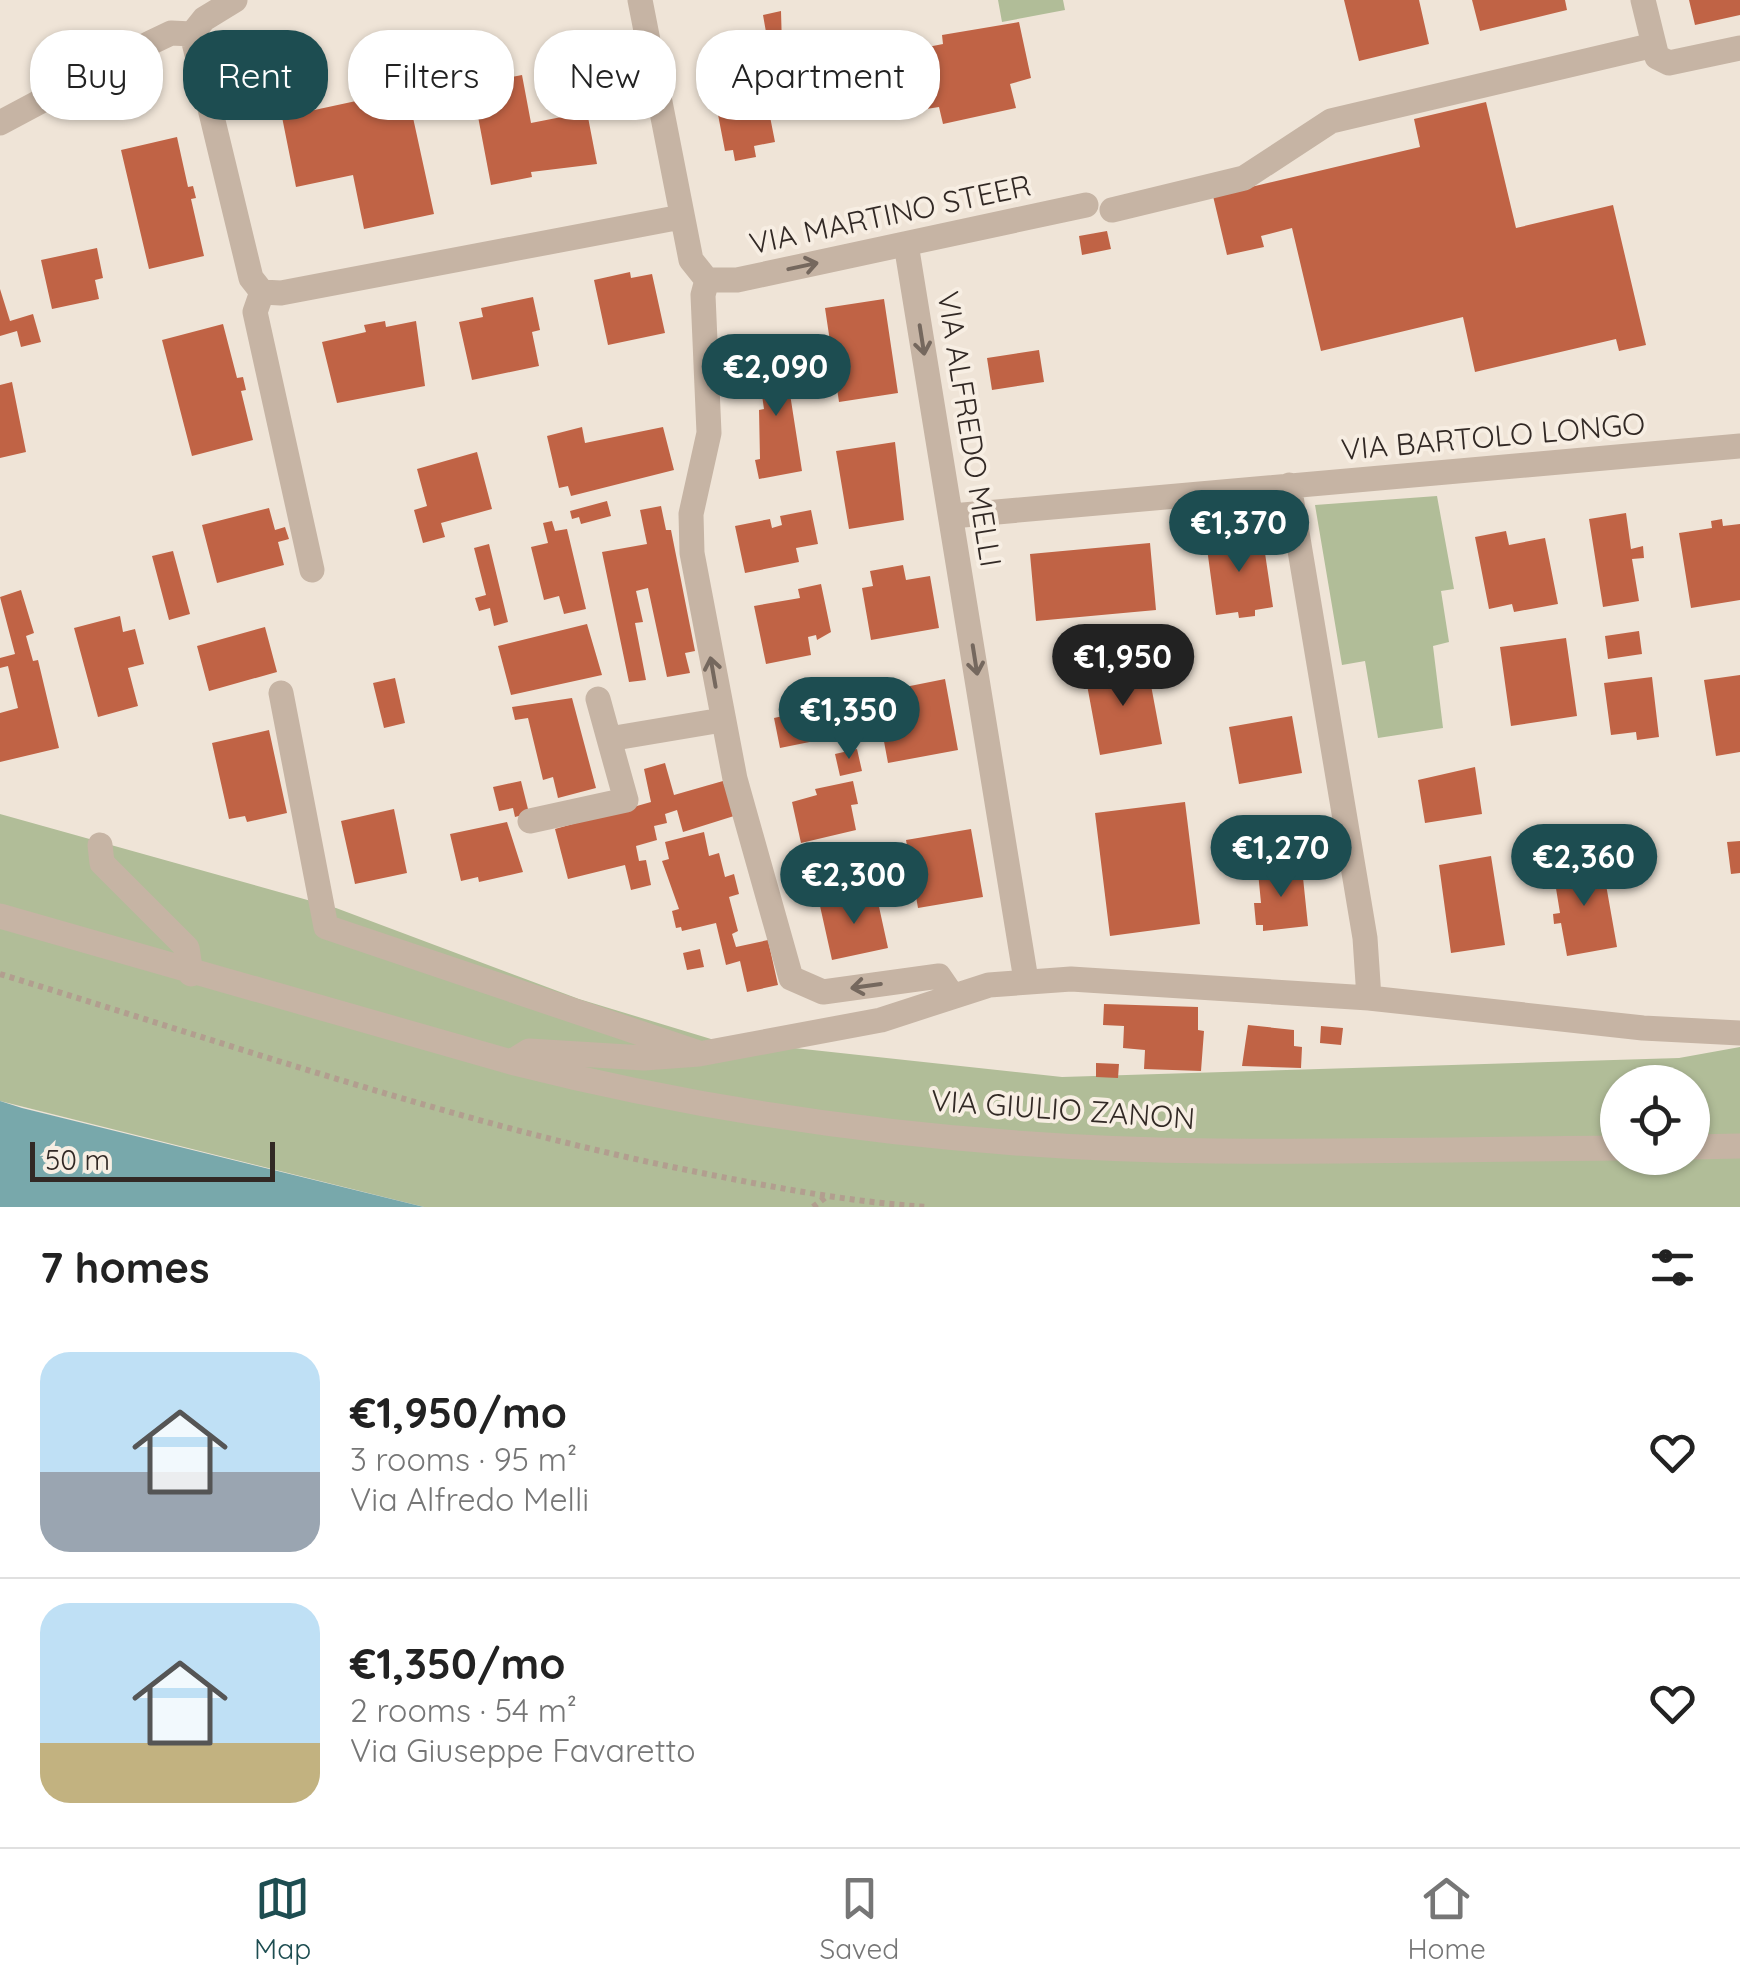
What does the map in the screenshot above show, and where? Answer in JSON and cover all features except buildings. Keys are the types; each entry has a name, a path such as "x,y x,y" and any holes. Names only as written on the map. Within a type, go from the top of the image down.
{"street":[{"path":"195,30 204,19 236,0"},
{"path":"640,0 691,260 707,280 703,295 709,433 691,514 692,553 722,720 761,883 791,978 823,992 939,976 952,995"},
{"path":"1643,0 1657,57 1668,63 1740,48"},
{"path":"0,123 150,43 171,33 183,34"},
{"name":"VIA MARTINO STEER","path":"707,280 737,280 1244,178 1331,121 1654,45"},
{"path":"210,120 251,278 262,292 281,293 681,217"},
{"name":"VIA ALFREDO MELLI","path":"906,244 1026,980"},
{"path":"262,292 255,312 312,570"},
{"name":"VIA BARTOLO LONGO","path":"952,516 1740,446"},
{"path":"1289,485 1366,938 1369,998"},
{"path":"281,693 326,927 549,1006 678,1042 700,1054"},
{"path":"530,821 626,800 598,699"},
{"path":"609,739 722,720"},
{"path":"100,844 102,863 187,948 191,974"},
{"name":"VIA GIULIO ZANON","path":"0,916 191,974 511,1062 590,1082 762,1114 1027,1142 1212,1151 1600,1148"},
{"name":"VIA GIULIO ZANON","path":"511,1062 530,1050 644,1058 700,1054 862,1024 952,995 1026,980 1071,978 1369,998 1659,1029 1740,1033"},
{"path":"1710,1147 1740,1146"}],"path":[{"path":"0,974 470,1120 668,1166 827,1196 927,1207"},
{"path":"814,1207 827,1196"}],"green space":[{"path":"998,0 1063,0 1065,10 1002,22"},
{"path":"1437,496 1454,589 1441,591 1449,642 1433,646 1443,728 1378,738 1365,661 1342,665 1315,505"},
{"path":"0,814 336,908 579,999 711,1039 1062,1077 1679,1058 1740,1047 1740,1207 424,1207 0,1101"}],"water":[{"path":"0,1101 22,1108 424,1207 0,1207"}]}
